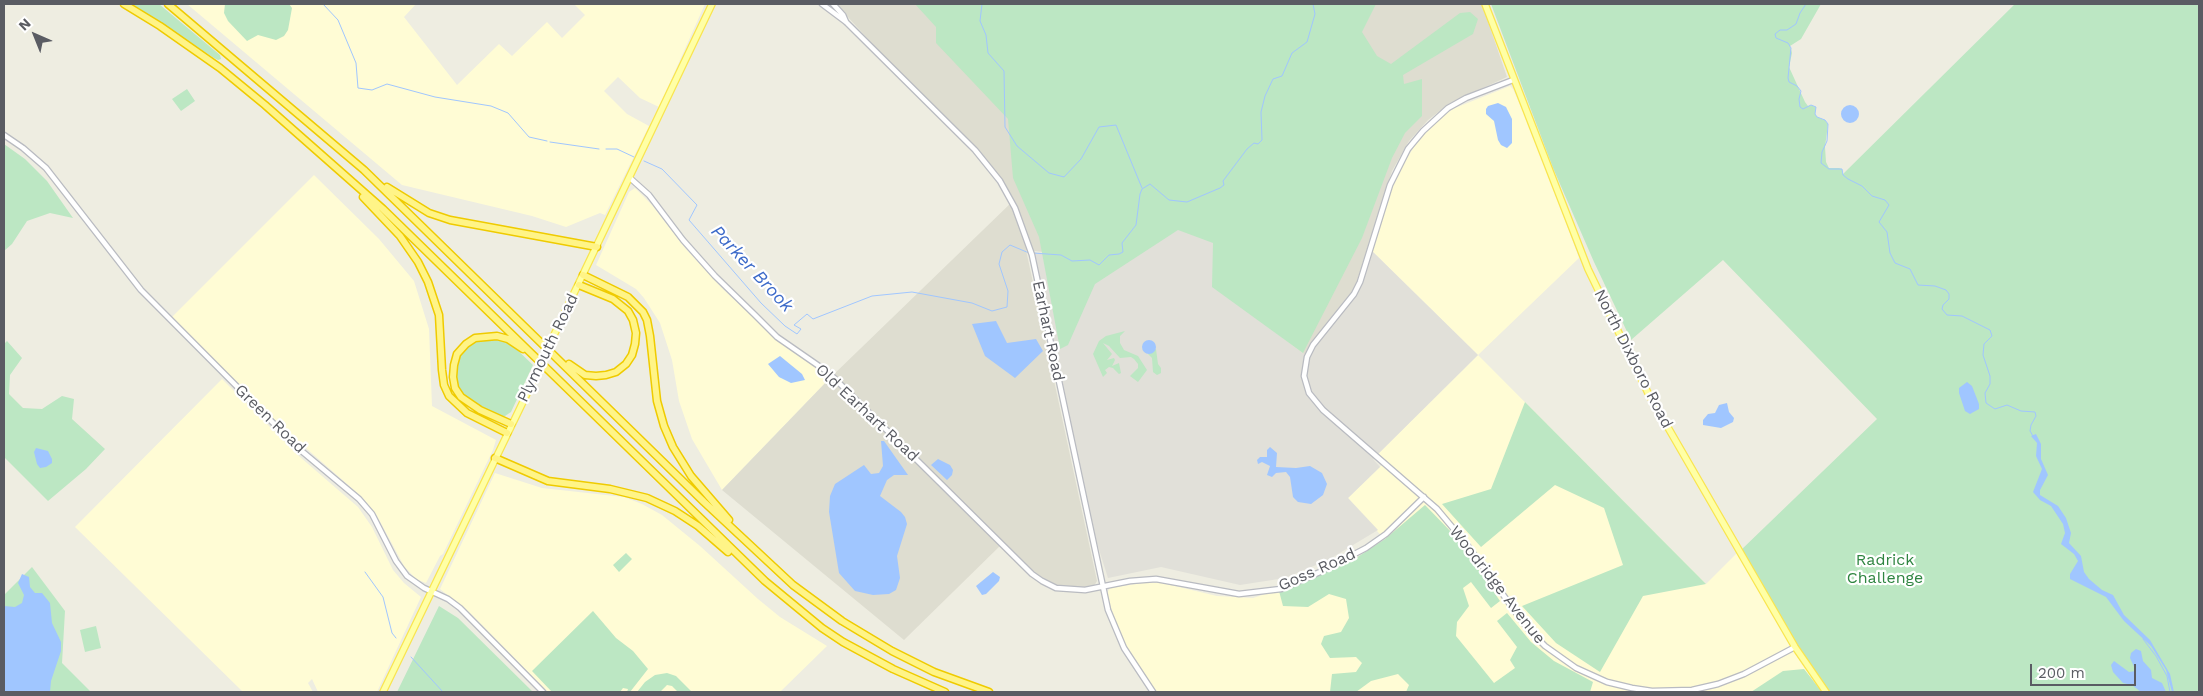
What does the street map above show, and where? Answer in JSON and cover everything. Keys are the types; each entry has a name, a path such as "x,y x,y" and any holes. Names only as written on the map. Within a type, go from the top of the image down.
{"highway":[{"path":"124,4 160,26 220,68 330,162 390,216 756,573 822,628"},
{"path":"168,4 364,170 793,585 828,612 872,640 934,672 989,692"},
{"path":"330,162 400,236 418,262 428,282 439,315 442,370 444,385 449,396 467,413 507,433"},
{"path":"364,170 411,203 450,220 597,248"},
{"path":"584,275 628,297 643,312 647,320 650,336 657,401 664,426 673,447 691,476 760,554"},
{"path":"534,334 574,368 585,374 606,375 616,372 626,364 632,355 635,344 636,333 633,320 621,304 579,285"},
{"path":"512,424 480,410 461,397 455,388 453,378 454,365 458,354 466,344 475,338 488,335 508,340 531,353"},
{"path":"495,458 548,481 629,493 675,511 704,530 766,588 798,613 893,669 945,692"}],"main road":[{"name":"Plymouth Road","path":"383,692 597,248 712,4"},
{"name":"North Dixboro Road","path":"1485,4 1588,269 1648,393 1795,647 1826,692"}],"street":[{"name":"Earhart Road","path":"822,4 846,22 984,160 1007,192 1028,241 1032,256 1108,610 1118,637 1131,662 1153,692"},
{"name":"Earhart Road","path":"833,4 843,15 846,22"},
{"name":"Woodridge Avenue","path":"1513,80 1466,98 1448,108 1423,131 1408,150 1390,185 1360,282 1354,294 1313,345 1307,357 1304,376 1309,393 1318,406 1424,497 1468,546 1527,628 1554,654 1590,675 1632,688 1652,691 1692,690 1718,684 1744,674 1795,647"},
{"name":"Green Road","path":"4,135 23,148 46,168 142,290 298,448 359,499 377,523 402,571 416,583 448,599 460,608 544,692"},
{"name":"Old Earhart Road","path":"630,178 649,195 700,260 777,337 829,373 1038,579 1056,588 1068,590 1085,590 1102,586"},
{"name":"Goss Road","path":"1102,586 1142,579 1156,579 1239,594 1281,588 1313,576 1366,548 1386,534 1424,497"}],"shaded area":[{"path":"187,4 416,4 404,17 457,85 499,44 512,56 547,22 562,38 585,15 574,4 705,4 659,107 640,98 618,77 604,91 627,114 649,126 605,215 600,213 566,227 532,216 402,185"},
{"path":"836,4 1482,4 1507,77 1450,103 1428,120 1409,141 1392,171 1356,284 1348,299 1311,344 1305,355 1265,324 1218,191 1111,260 1026,250 1097,581 1094,586 1082,589 1059,587 1035,575 1003,543 904,640 722,490 830,378 1013,201 992,167"},
{"path":"1510,86 1536,141 1579,258 1478,355 1372,251 1394,180 1418,140 1442,116 1455,108"},
{"path":"314,175 379,239 414,281 429,329 432,406 496,440 443,554 440,556 426,583 416,579 404,566 376,514 362,497 283,428 172,317"},
{"path":"635,188 652,205 685,248 724,290 783,345 830,378 722,490 692,439 679,401 672,360 660,323 636,289 596,265 629,192"},
{"path":"1219,191 1265,324 1305,355 1309,357 1318,342 1354,299 1362,282 1372,251 1478,355 1373,459 1380,467 1348,498 1378,530 1328,560 1285,578 1240,585 1161,567 1108,578 1096,540 1034,252 1111,260"},
{"path":"1478,355 1706,584 1737,553 1796,655 1822,692 1156,692 1129,654 1117,627 1107,593 1110,588 1142,583 1162,583 1217,596 1253,598 1309,580 1356,558 1385,540 1348,498 1386,461 1378,454"},
{"path":"222,379 300,457 358,507 372,527 393,570 404,583 421,597 377,692 318,692 312,679 308,683 313,692 243,692 75,527"},
{"path":"495,473 542,488 624,497 642,504 662,515 700,546 780,617 827,646 780,692 548,692 471,614 440,589"}],"green space":[{"path":"132,4 159,4 220,55 221,59 214,58"},
{"path":"225,4 289,4 292,8 288,30 284,36 276,40 258,35 247,41 228,21 224,13"},
{"path":"915,4 1376,4 1362,32 1377,56 1391,64 1460,13 1470,12 1478,19 1473,34 1403,75 1404,84 1422,79 1422,116 1405,133 1392,158 1362,238 1303,353 1212,287 1213,243 1178,230 1095,284 1068,345 1060,349 1039,237 1013,178 1008,119 936,43 936,27"},
{"name":"Radrick Challenge","path":"1491,4 1821,4 1801,39 1790,46 1792,53 1789,67 1805,102 1808,106 1816,107 1815,114 1817,117 1825,120 1828,124 1825,147 1826,162 1829,168 1842,169 1843,174 2015,4 2199,4 2199,692 1827,692 1808,665 1740,551 1877,419 1723,260 1631,340 1553,168"},
{"path":"187,89 195,101 181,111 172,99"},
{"path":"4,144 25,159 47,181 73,218 50,213 27,221 12,244 4,251"},
{"path":"1125,331 1120,336 1120,343 1124,350 1138,356 1147,370 1138,382 1130,376 1138,368 1138,364 1131,357 1120,358 1109,346 1103,343 1112,354 1107,360 1114,358 1112,366 1119,363 1121,373 1119,374 1109,367 1105,370 1107,373 1103,377 1093,354 1099,341 1106,336"},
{"path":"495,337 509,342 533,365 511,412 505,416 499,416 467,399 459,390 456,381 455,369 459,357 467,347 476,341"},
{"path":"7,341 22,358 10,375 9,394 23,408 42,409 62,396 74,399 72,419 105,449 86,469 48,501 4,457 4,344"},
{"path":"1156,349 1158,364 1161,368 1161,373 1157,375 1153,372 1152,358 1148,354"},
{"path":"1525,402 1706,584 1643,596 1600,672 1556,643 1522,606 1623,565 1604,508 1555,485 1481,547 1442,504 1491,489"},
{"path":"1425,505 1456,537 1500,601 1491,608 1471,582 1463,588 1469,606 1457,622 1456,636 1494,683 1515,668 1510,660 1517,647 1497,621 1507,613 1531,642 1554,661 1593,682 1590,692 1406,692 1409,685 1398,674 1371,681 1356,692 1330,692 1332,674 1356,672 1362,663 1356,657 1330,658 1321,644 1324,636 1341,632 1349,618 1346,599 1329,594 1308,607 1283,606 1279,591 1356,558 1385,539"},
{"path":"626,553 632,559 619,572 613,565"},
{"path":"32,567 65,611 62,663 91,692 4,692 4,595"},
{"path":"439,606 458,618 533,692 397,692"},
{"path":"593,611 616,638 633,651 648,669 630,692 627,692 628,689 623,688 620,692 552,692 532,671"},
{"path":"96,626 101,648 85,652 80,630"},
{"path":"1804,669 1822,692 1751,692 1783,671"},
{"path":"667,673 676,676 691,691 678,692 672,686 667,685 660,692 637,692 645,682 655,675"}],"water":[{"path":"1498,103 1506,107 1512,119 1512,143 1507,148 1501,145 1494,121 1486,114 1488,106"},
{"path":"1850,105 1856,108 1859,114 1856,120 1850,123 1844,120 1841,114 1844,108"},
{"path":"996,321 1007,343 1036,339 1043,351 1015,378 985,356 972,324"},
{"path":"1146,340 1152,340 1156,347 1152,354 1146,354 1142,350 1142,344"},
{"path":"780,356 802,374 805,380 791,383 779,377 768,364"},
{"path":"1967,382 1972,386 1979,404 1979,409 1970,414 1965,411 1959,393 1959,388"},
{"path":"1727,403 1729,412 1734,418 1733,422 1721,428 1703,425 1703,420 1708,414 1715,413 1719,405"},
{"path":"2036,434 2041,444 2041,459 2048,475 2040,490 2040,495 2058,506 2066,518 2071,533 2069,543 2081,556 2084,572 2089,579 2102,590 2113,595 2124,615 2150,640 2170,674 2174,692 2172,692 2166,670 2151,646 2124,621 2106,597 2070,579 2070,574 2078,561 2074,554 2061,544 2065,533 2063,524 2051,506 2040,500 2033,492 2042,469 2036,456 2037,443 2031,436"},
{"path":"881,441 884,441 908,475 894,475 887,480 880,496 901,512 907,524 897,556 900,578 896,590 889,594 873,595 855,591 839,573 829,512 830,496 835,484 864,465 871,474 879,473 883,466"},
{"path":"1270,447 1277,453 1276,467 1296,468 1310,466 1322,473 1327,484 1323,495 1311,504 1298,502 1293,497 1290,477 1286,472 1276,473 1272,477 1267,475 1270,466 1262,462 1258,464 1257,460 1260,457 1267,457 1267,450"},
{"path":"36,448 48,451 52,463 40,468 34,452"},
{"path":"938,459 950,465 953,470 952,475 947,480 931,465"},
{"path":"993,572 1000,577 999,581 986,594 982,595 976,586"},
{"path":"22,574 29,577 30,587 35,593 42,593 50,603 52,623 61,642 61,651 51,681 50,692 4,691 4,606 15,607 22,603 24,595 18,583"},
{"path":"2136,649 2141,651 2143,661 2151,670 2152,678 2162,683 2166,692 2141,692 2132,685 2123,683 2113,672 2111,665 2114,661 2129,672 2136,671 2130,658 2131,653"}],"waterway":[{"name":"Parker Brook","path":"323,4 338,20 356,63 358,88 372,90 387,84 435,97 491,106 508,113 529,137 547,141"},
{"path":"982,4 980,21 986,35 988,53 1004,71 1005,127 1017,146 1049,173 1064,177 1081,159 1099,127 1116,125 1142,188"},
{"name":"Parker Brook","path":"1033,253 1061,255 1072,261 1090,260 1099,265 1109,255 1123,252 1122,243 1136,225 1142,189 1150,184 1169,200 1187,202 1224,185 1223,181 1247,149 1254,143 1258,144 1262,140 1261,112 1265,96 1273,79 1282,76 1292,53 1307,42 1315,14 1313,4"},
{"path":"1806,4 1796,24 1787,30 1780,30 1775,34 1776,38 1788,43 1791,48 1788,78 1789,82 1797,86 1801,91 1800,107 1803,109 1811,105 1816,107 1815,114 1817,117 1825,120 1828,124 1827,141 1822,152 1821,163 1829,169 1842,169 1843,175 1848,179 1862,186 1872,196 1885,200 1889,205 1879,222 1887,232 1890,253 1895,263 1910,269 1918,285 1935,286 1946,290 1949,294 1949,299 1942,309 1947,315 1962,316 1990,330 1992,336 1984,344 1983,355 1990,376 1990,384 1985,393 1986,403 1995,409 2007,405 2021,411 2035,412 2036,416 2030,431 2033,436"},
{"name":"Parker Brook","path":"550,142 599,149"},
{"name":"Parker Brook","path":"606,149 617,149 634,157"},
{"name":"Parker Brook","path":"644,161 662,169 697,205 689,220 761,303 785,326 797,334 801,329 794,325 807,314 813,319 872,296 912,292 972,303 992,311 1007,307 1008,291 999,264 1002,252 1010,245 1029,253"},
{"path":"365,572 383,597 392,633 396,638"},
{"path":"2143,639 2156,656 2167,676 2170,692"},
{"path":"411,657 443,692"}]}
